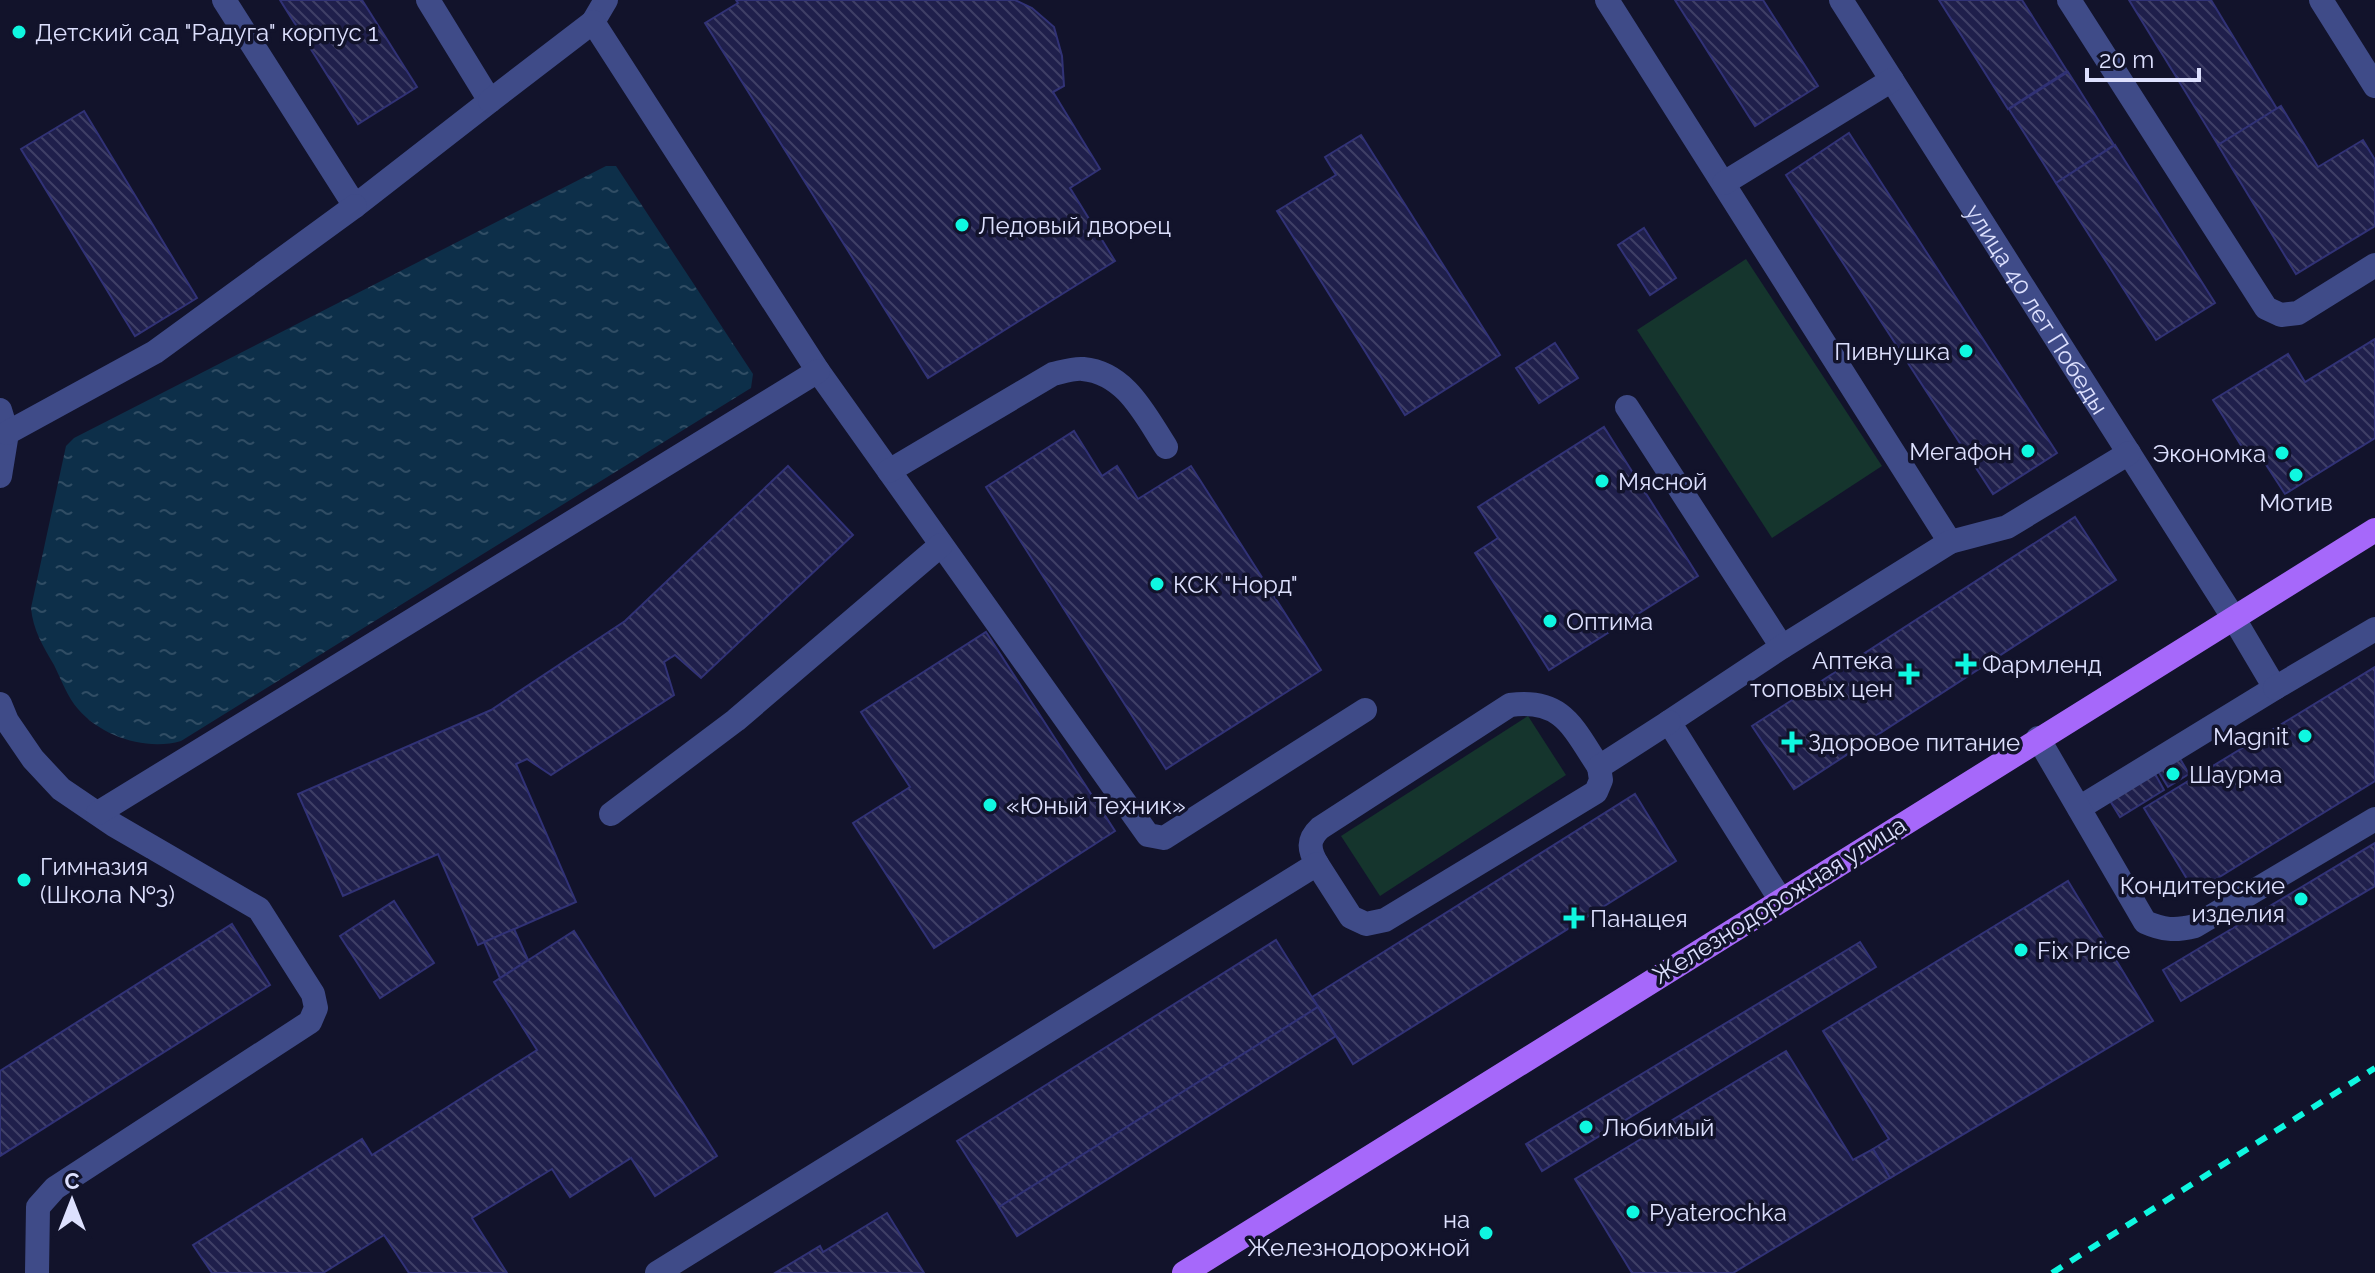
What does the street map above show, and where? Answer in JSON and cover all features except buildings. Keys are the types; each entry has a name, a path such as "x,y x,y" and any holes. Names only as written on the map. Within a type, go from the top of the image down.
{"main road":[{"name":"Железнодорожная улица","path":"1184,1273 2375,530"}],"street":[{"path":"224,0 355,206"},
{"path":"428,0 490,101"},
{"path":"0,476 4,422 155,352 355,206 593,22 606,0"},
{"path":"1607,0 1950,542"},
{"name":"улица 40 лет Победы","path":"1841,0 2275,688"},
{"path":"2069,0 2266,308 2281,315 2298,313 2375,265"},
{"path":"2321,0 2375,86"},
{"path":"593,22 818,371 1148,835 1164,838 1365,710"},
{"path":"1724,183 1892,80"},
{"path":"889,471 1053,374 1081,368 1107,374 1130,393 1166,447"},
{"path":"98,813 818,371"},
{"path":"1627,407 1782,647"},
{"path":"1599,767 1950,542 2007,527 2129,453"},
{"path":"611,814 736,720 941,545"},
{"path":"2079,808 2375,629"},
{"path":"1531,702 1567,718 1599,767 1601,780 1596,792 1385,920 1366,924 1351,917 1309,847 1312,835 1320,828 1510,705 1531,702"},
{"path":"0,704 7,721 33,759 61,789 259,909 313,994 316,1008 310,1022 55,1188 38,1207 37,1273"},
{"path":"1669,722 1780,899"},
{"path":"2038,738 2145,922 2160,929 2176,931 2195,926 2375,819"},
{"path":"657,1273 1317,864"}],"green space":[{"path":"1746,259 1882,466 1772,538 1637,330"},
{"path":"1528,716 1566,775 1380,896 1341,836"}],"water":[{"path":"606,166 616,166 753,374 751,388 181,741 140,743 112,734 88,719 71,699 42,644 31,608 66,446 74,438"}],"railway":[{"path":"2052,1273 2375,1068"}],"place":[{"name":"Детский сад \"Радуга\" корпус 1","path":"19,32"},
{"name":"Ледовый дворец","path":"962,225"},
{"name":"Пивнушка","path":"1966,351"},
{"name":"Мегафон","path":"2028,451"},
{"name":"Экономка","path":"2282,453"},
{"name":"Мотив","path":"2296,475"},
{"name":"Мясной","path":"1602,481"},
{"name":"КСК \"Норд\"","path":"1157,584"},
{"name":"Оптима","path":"1550,621"},
{"name":"Фармленд","path":"1966,664"},
{"name":"Аптека топовых цен","path":"1909,674"},
{"name":"Magnit","path":"2305,736"},
{"name":"Здоровое питание","path":"1792,742"},
{"name":"Шаурма","path":"2173,774"},
{"name":"«Юный Техник»","path":"990,805"},
{"name":"Гимназия (Школа №3)","path":"24,880"},
{"name":"Кондитерские изделия","path":"2301,899"},
{"name":"Панацея","path":"1574,918"},
{"name":"Fix Price","path":"2021,950"},
{"name":"Любимый","path":"1586,1127"},
{"name":"Pyaterochka","path":"1633,1212"},
{"name":"на Железнодорожной","path":"1486,1233"}]}
